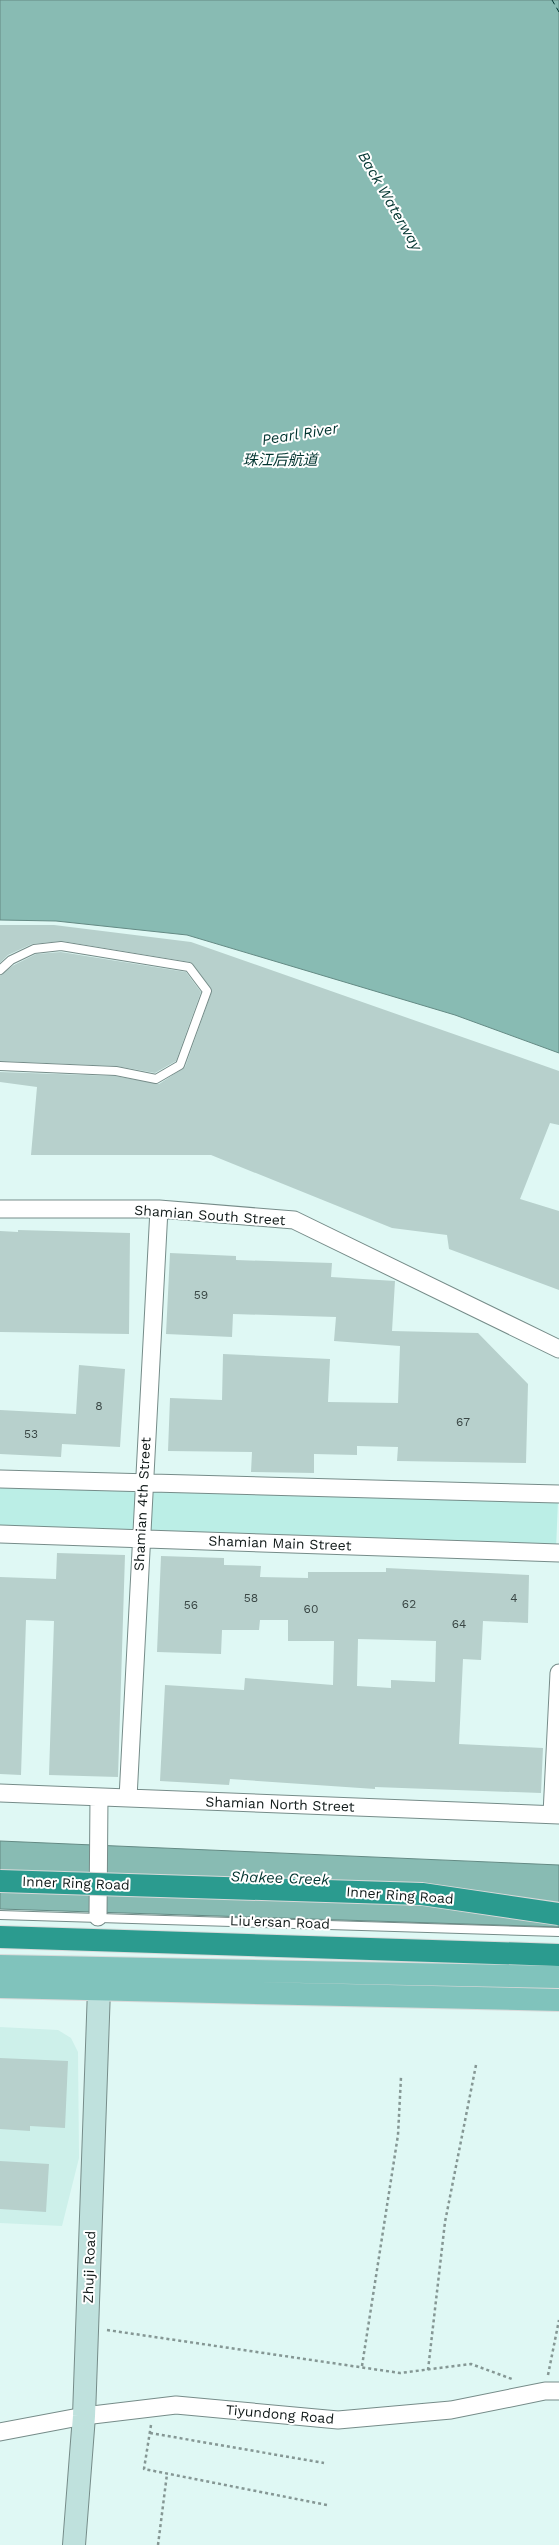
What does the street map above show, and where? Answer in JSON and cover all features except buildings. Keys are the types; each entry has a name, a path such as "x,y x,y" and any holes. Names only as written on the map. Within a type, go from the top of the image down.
{"highway":[{"name":"Inner Ring Road","path":"0,1880 422,1894 559,1914"},
{"path":"0,1937 559,1955"}],"main road":[{"path":"0,1966 559,1977"},
{"path":"0,1987 559,2000"}],"street":[{"name":"Shamian South Street","path":"0,1209 159,1209 294,1220 559,1349"},
{"name":"Shamian 4th Street","path":"128,1798 140,1538 159,1209"},
{"path":"0,1479 559,1494"},
{"name":"Shamian Main Street","path":"0,1534 559,1553"},
{"path":"556,1814 559,1673"},
{"name":"Shamian North Street","path":"0,1793 556,1814"},
{"path":"98,1915 99,1797"},
{"name":"Zhuji Road","path":"74,2545 84,2416 99,1989"},
{"name":"Tiyundong Road","path":"0,2432 84,2416 176,2405 338,2420 451,2410 552,2391"}],"lane":[{"path":"0,970 11,960 34,949 61,946 189,968 207,991 180,1065 156,1079 116,1071 2,1067"},
{"name":"Liu'ersan Road","path":"0,1915 98,1915 559,1932"}],"path":[{"path":"428,2370 446,2222 476,2065"},
{"path":"362,2366 398,2135 401,2077"},
{"path":"552,2391 559,2320"},
{"path":"87,2327 362,2366 400,2373 471,2364 516,2380"},
{"path":"153,2407 144,2469 327,2505"},
{"path":"150,2433 324,2463"},
{"path":"158,2545 167,2474"}],"shaded area":[{"path":"0,1486 137,1491 136,1532 0,1529"},
{"path":"147,1491 558,1500 556,1550 146,1532"},
{"path":"0,2027 58,2030 71,2038 78,2052 79,2158 62,2226 0,2223"}],"water":[{"name":"珠江后航道","path":"0,0 559,0 559,1053 455,1015 187,935 56,921 0,920"},
{"name":"Shakee Creek","path":"0,1841 559,1865 559,1927 0,1909"}],"ferry route":[{"path":"552,0 559,12"}],"water label":[{"name":"Back Waterway","path":"390,201"},
{"name":"Pearl River","path":"300,434"}]}
